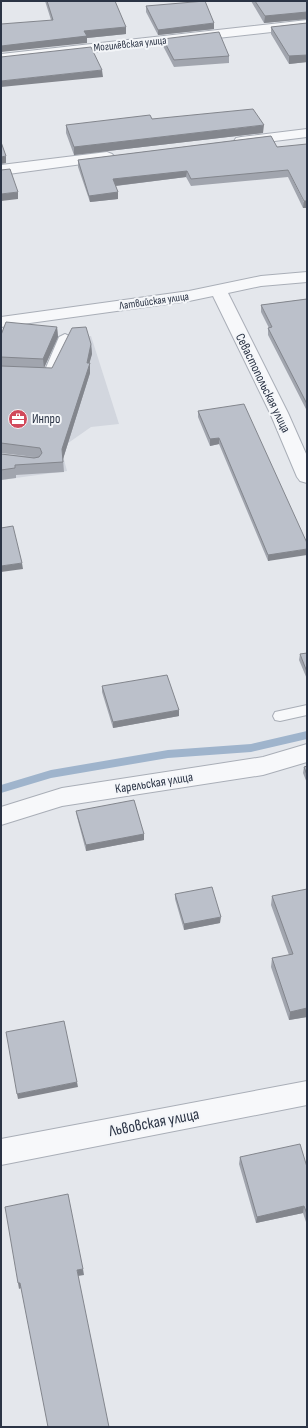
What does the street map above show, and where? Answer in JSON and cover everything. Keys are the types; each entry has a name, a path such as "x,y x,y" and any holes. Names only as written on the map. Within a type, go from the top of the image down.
{"street":[{"name":"Могилёвская улица","path":"1,58 307,24"},
{"path":"228,142 307,133"},
{"path":"1,170 119,156"},
{"name":"Латвийская улица","path":"1,322 190,296 261,281 307,277"},
{"name":"Севастопольская улица","path":"218,290 279,413 307,477"},
{"name":"Карельская улица","path":"1,816 62,797 263,766 307,753"},
{"name":"Львовская улица","path":"1,1152 307,1094"}],"lane":[{"path":"1,371 49,374 65,337"},
{"path":"280,716 307,710"}],"shaded area":[{"path":"91,336 119,424 91,427 61,448 67,471 1,480 1,376 83,384 71,338"}],"building":[{"path":"47,1 115,1 126,27 84,31 87,36 1,46 1,24 53,20"},
{"path":"205,1 214,23 158,30 146,6"},
{"path":"255,1 307,1 307,12 265,16"},
{"path":"307,23 307,55 289,56 271,27"},
{"path":"219,32 229,56 174,60 163,39"},
{"path":"91,47 102,70 1,81 1,57"},
{"path":"253,109 264,125 74,147 66,125 150,115 152,119"},
{"path":"271,136 277,147 307,144 307,201 304,201 288,170 191,179 187,171 113,179 118,192 89,196 78,160"},
{"path":"1,142 6,156 1,157"},
{"path":"10,169 18,192 1,194 1,170"},
{"path":"307,299 307,404 268,328 272,327 261,305"},
{"path":"6,322 57,327 43,359 1,357 1,335"},
{"path":"86,327 91,344 87,363 90,363 62,449 63,462 15,465 15,468 1,470 1,454 34,458 39,457 42,453 40,448 1,443 1,366 52,368 72,328"},
{"path":"244,404 307,543 307,549 268,555 219,438 210,439 198,411"},
{"path":"13,526 22,563 1,566 1,528"},
{"path":"307,653 307,672 300,654"},
{"path":"167,675 179,710 113,722 102,686"},
{"path":"307,766 307,775 304,767"},
{"path":"134,800 144,834 86,845 76,811"},
{"path":"212,887 221,917 184,924 175,894"},
{"path":"307,889 307,1008 290,1012 272,958 293,954 272,896"},
{"path":"64,1021 77,1082 17,1094 6,1032"},
{"path":"300,1144 307,1167 307,1214 304,1206 257,1217 240,1157"},
{"path":"68,1194 83,1269 77,1270 109,1427 48,1427 20,1283 18,1283 5,1207"}],"waterway":[{"path":"1,789 51,774 168,754 251,748 307,735"}],"place":[{"name":"Инпро","path":"18,419"}]}
